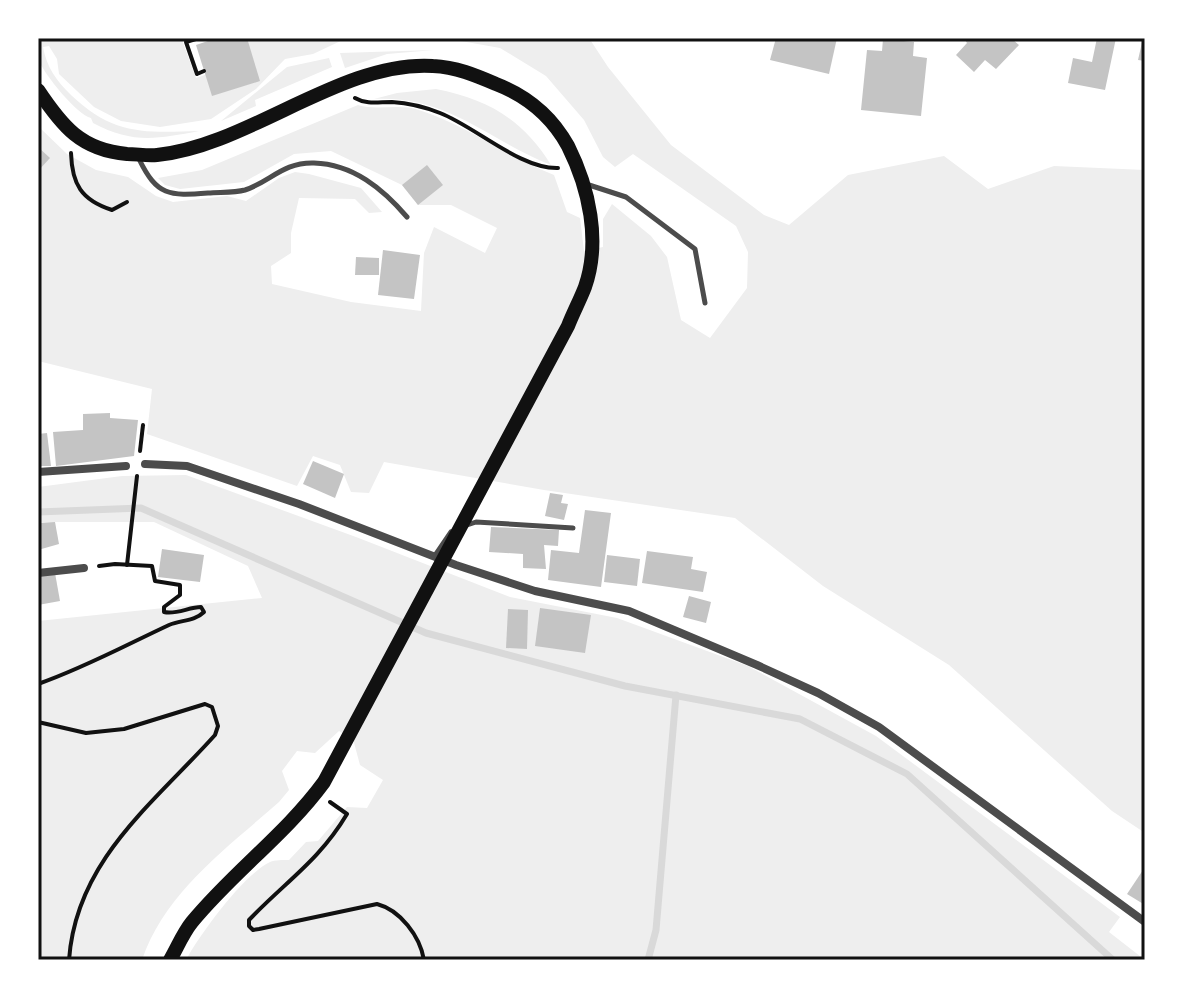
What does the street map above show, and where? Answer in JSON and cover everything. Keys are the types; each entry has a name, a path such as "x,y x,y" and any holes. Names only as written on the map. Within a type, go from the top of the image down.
{"main road":[{"path":"38,90 76,137 105,152 155,156 196,147 344,84 401,68 431,65 465,70 509,89 541,110 563,137 578,167 590,210 592,242 586,285 568,326 340,750 316,792 190,925 170,960"}],"street":[{"path":"38,472 126,466"},
{"path":"141,466 187,466 535,591 629,611 818,693 879,727 1145,922"},
{"path":"38,573 84,568"}],"lane":[{"path":"137,154 148,178 162,191 180,195 246,190 284,167 313,163 354,171 388,196 407,217"},
{"path":"584,184 626,197 695,249 705,303"},
{"path":"434,557 452,531 476,522 573,528"}],"path":[{"path":"199,38 186,42 197,74 204,71"},
{"path":"344,84 357,100 417,105 443,114 524,159 551,168 578,167"},
{"path":"71,150 72,174 80,189 96,205 112,210 127,202"},
{"path":"139,454 143,425"},
{"path":"127,565 141,466"},
{"path":"38,684 172,624 199,617 204,612 201,607 193,607 170,614 164,612 164,607 180,595 180,585 155,581 152,566 115,564 84,568"},
{"path":"38,722 86,733 124,729 205,704 212,707 218,726 215,735 107,852 86,894 71,941 69,960"},
{"path":"316,792 347,814 333,837 295,879 249,920 249,926 253,930 259,929 377,904 391,908 403,920 422,950 424,960"}],"shaded area":[{"path":"43,38 188,38 182,40 196,78 244,61 244,38 347,38 313,54 285,59 256,89 211,119 160,127 121,121 94,107 59,74 57,59 49,46 43,47 50,67 61,84 101,118 145,131 199,131 145,138 107,130 93,123 70,102 39,61 38,41"},
{"path":"444,38 589,38 608,67 671,145 764,215 789,225 848,175 944,156 988,189 1054,166 1145,170 1145,833 1112,811 949,665 823,586 735,518 544,490 384,462 369,493 351,492 340,465 313,456 297,486 147,434 152,389 38,361 38,126 67,154 96,170 128,177 156,196 173,202 227,196 246,201 279,178 295,172 361,188 382,212 369,213 355,199 299,198 291,233 291,253 271,266 272,284 351,302 421,311 424,253 434,227 485,253 497,228 451,205 418,205 402,185 331,151 294,154 244,182 180,189 165,185 158,178 202,170 358,105 404,107 437,116 554,175 567,212 580,218 584,251 603,247 603,219 612,204 651,236 667,257 681,320 710,338 747,288 748,252 736,226 633,154 615,167 603,157 584,120 546,76 500,48"},
{"path":"434,50 387,54 345,68 340,53"},
{"path":"329,58 332,67 255,100 256,106 221,121 287,67"},
{"path":"436,89 487,105 516,123 551,165 446,112 424,104 374,99"},
{"path":"186,475 510,597 617,618 748,666 876,736 1120,917 1109,932 1145,960 186,960 223,906 247,879 272,861 289,860 306,842 318,841 347,807 367,808 383,780 360,765 353,739 339,731 315,753 297,751 282,771 289,790 182,892 152,936 142,960 38,960 38,621 262,598 248,566 154,522 38,522 38,487 122,476"}],"building":[{"path":"217,38 247,38 260,81 212,96 196,45"},
{"path":"776,38 837,38 829,74 770,60"},
{"path":"967,38 1011,38 1019,45 996,69 985,60 974,72 956,55 967,43"},
{"path":"1097,38 1116,38 1105,90 1068,83 1073,58 1092,62"},
{"path":"1145,38 1145,61 1138,60"},
{"path":"883,39 914,42 913,56 927,58 921,116 861,110 867,50 882,51"},
{"path":"38,147 50,158 38,171"},
{"path":"427,165 443,185 418,205 402,185"},
{"path":"383,250 420,255 414,299 378,295"},
{"path":"356,257 379,258 379,275 355,275"},
{"path":"110,413 110,418 138,420 134,456 56,466 53,432 83,430 83,414"},
{"path":"47,433 51,466 38,466 38,434"},
{"path":"313,461 344,474 335,498 303,484"},
{"path":"550,493 563,495 561,503 568,504 564,520 545,516"},
{"path":"585,510 611,513 601,587 548,580 551,550 579,553"},
{"path":"55,522 59,544 38,550 38,523"},
{"path":"491,527 559,530 558,546 544,545 546,569 523,568 523,554 489,552"},
{"path":"162,549 204,555 200,582 158,577"},
{"path":"647,551 693,557 691,569 707,572 703,592 642,583"},
{"path":"607,555 640,559 637,586 604,582"},
{"path":"55,573 60,601 38,605 38,576"},
{"path":"689,596 711,602 706,623 683,617"},
{"path":"540,608 591,615 585,653 535,646"},
{"path":"508,609 528,610 527,649 506,648"},
{"path":"1145,867 1145,905 1127,894"}],"waterway":[{"path":"38,512 141,508 426,633 625,686 800,719 907,774 1113,960"},
{"path":"648,960 656,930 676,695"}]}
